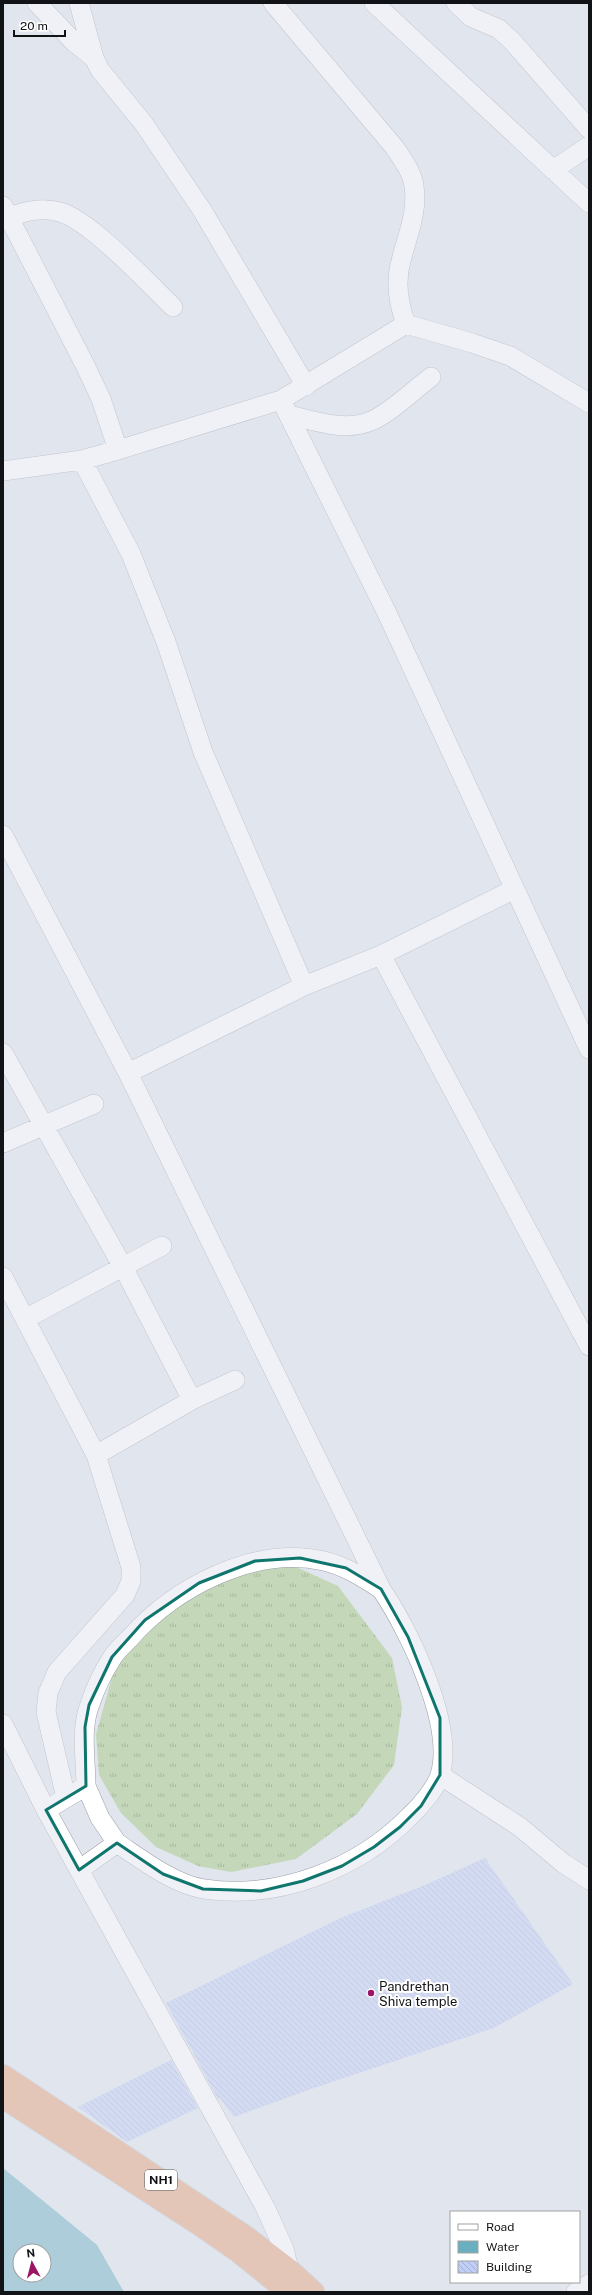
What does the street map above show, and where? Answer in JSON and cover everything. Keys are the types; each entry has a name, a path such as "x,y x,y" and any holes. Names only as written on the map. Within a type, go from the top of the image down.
{"highway":[{"name":"NH1","path":"3,2076 247,2238 289,2270 313,2292"},
{"name":"NH1","path":"3,2097 238,2251 289,2292"}],"street":[{"path":"37,3 68,36 94,58"},
{"path":"80,3 94,58 100,70 144,124 202,210 306,386"},
{"path":"273,3 395,148 408,168 414,185 412,224 400,262 398,282 400,308 406,324"},
{"path":"374,3 589,203"},
{"path":"456,3 471,17 499,29 512,41 589,129"},
{"path":"553,170 589,146"},
{"path":"118,450 101,399 6,211 46,210 61,212 77,221 101,239 173,307"},
{"path":"285,408 306,386 406,324 472,343 510,356 589,403"},
{"path":"3,471 82,460 285,408 341,426 366,422 382,414 431,377"},
{"path":"285,408 386,611 589,1049"},
{"path":"82,460 131,554 166,642 203,752 304,986"},
{"path":"3,835 128,1073 381,1589 394,1608 408,1636 440,1718 442,1748 440,1775 421,1806 400,1827 374,1847 342,1866 303,1881 261,1891 234,1892 202,1889 163,1874 117,1843 100,1818 86,1786 85,1727 89,1705 112,1657 145,1620 199,1583 255,1561 300,1558 324,1561 346,1568 381,1589"},
{"path":"128,1073 304,986 381,955 515,889"},
{"path":"381,955 589,1346"},
{"path":"3,1053 123,1267 192,1400"},
{"path":"3,1143 94,1104"},
{"path":"25,1319 162,1246"},
{"path":"3,1277 96,1454 131,1567 131,1581 125,1595 57,1672 48,1693 46,1712 66,1798"},
{"path":"96,1454 192,1400 236,1380"},
{"path":"3,1724 46,1810 265,2207 284,2249 289,2270"},
{"path":"440,1775 520,1827 563,1863 589,1880"},
{"path":"46,1810 86,1786"},
{"path":"79,1870 117,1843"},
{"path":"576,2292 589,2284"}],"highlighted area":[{"path":"300,1558 346,1568 381,1589 408,1637 440,1718 440,1775 421,1806 400,1827 374,1847 342,1866 303,1881 261,1891 203,1889 163,1874 117,1843 79,1870 46,1810 86,1786 85,1727 89,1705 112,1657 145,1620 199,1583 255,1561"}],"green space":[{"path":"292,1565 338,1586 392,1658 402,1707 394,1765 357,1814 296,1859 231,1872 198,1866 156,1847 121,1813 99,1775 96,1734 115,1667 184,1597 225,1576"}],"water":[{"path":"3,2168 97,2245 124,2292 3,2292"}],"building":[{"name":"Pandrethan Shiva temple","path":"485,1858 573,1984 494,2028 311,2089 234,2117 220,2098 218,2099 166,2003 343,1917 425,1885"},
{"path":"171,2060 198,2108 127,2142 78,2107"}],"place":[{"name":"Pandrethan Shiva temple","path":"371,1993"}]}
